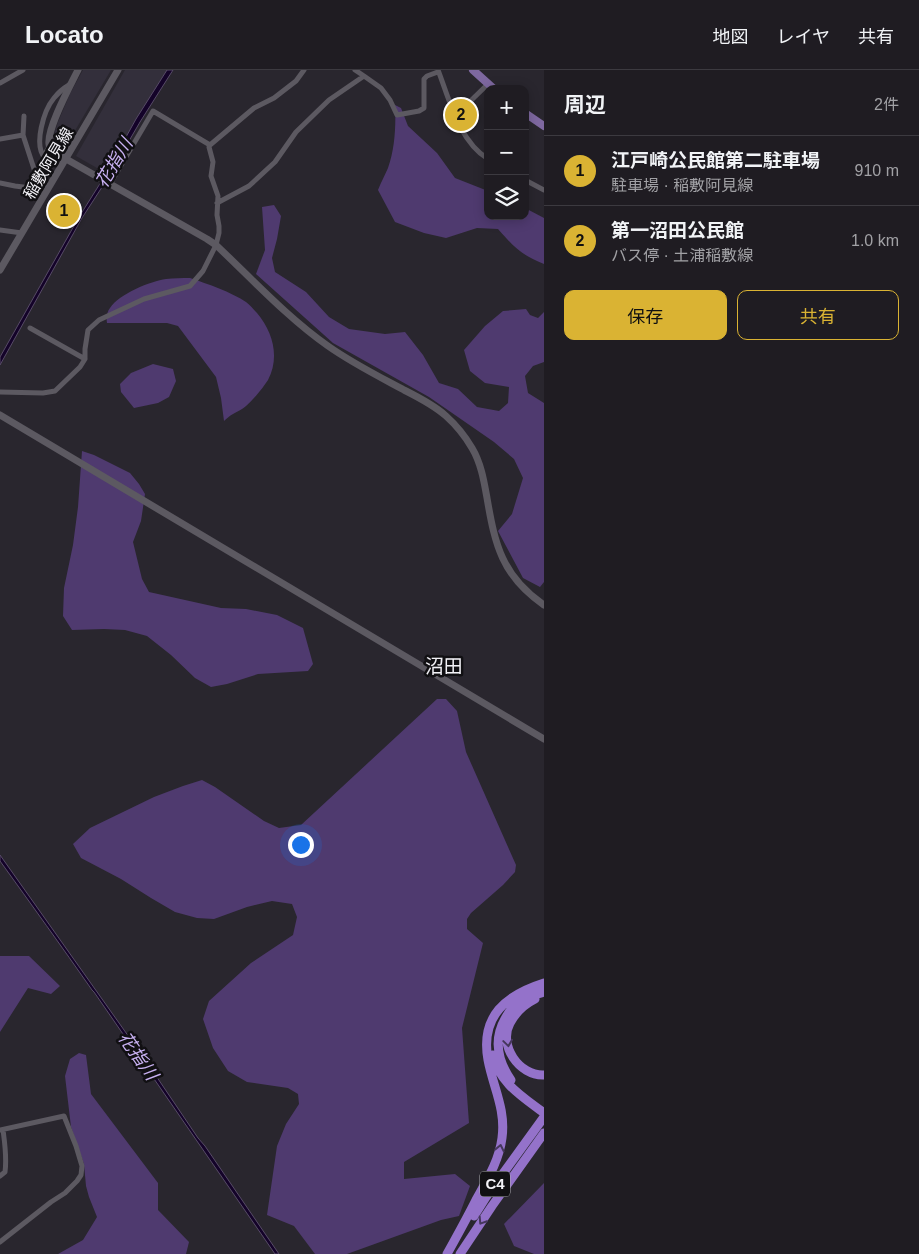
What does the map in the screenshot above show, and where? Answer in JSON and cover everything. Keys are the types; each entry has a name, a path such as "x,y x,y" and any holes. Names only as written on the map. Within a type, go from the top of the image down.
{"highway":[{"path":"542,1108 512,1088 503,1078 495,1062 492,1040 496,1022 506,1007 520,995 544,983"},
{"path":"449,1254 490,1176 498,1158 500,1147 503,1125 502,1113 486,1048 490,1024 496,1012 508,1000 530,987 544,983"},
{"path":"542,1108 513,1082 503,1065 498,1047 498,1035 513,1007 526,998 544,993"},
{"path":"544,993 520,1009 510,1023 507,1038 510,1053 519,1066 529,1072 540,1075 544,1074"},
{"name":"C4","path":"449,1254 486,1197 544,1117"},
{"name":"C4","path":"460,1254 543,1135"}],"main road":[{"path":"473,70 490,85"},
{"path":"529,116 544,126"}],"street":[{"path":"0,83 23,70"},
{"path":"0,183 39,189 55,118 78,70"},
{"name":"稲敷阿見線","path":"0,270 118,70"},
{"path":"0,392 43,393 55,391 80,367 85,359 88,330 99,320 144,299 190,286 203,271 216,245 219,233 218,196 211,176 213,162 210,145 254,108 274,98 296,81 304,70"},
{"path":"355,70 381,88 390,100 397,115 419,111 424,108 424,79 438,71 466,137 472,146 484,156"},
{"path":"217,204 248,186 275,162 296,132 329,100 364,76"},
{"path":"45,158 41,154 40,146 42,123 53,99 72,83"},
{"path":"456,116 484,92"},
{"path":"109,183 153,111 210,145"},
{"path":"24,116 23,135 35,172 41,177"},
{"path":"0,139 23,135"},
{"path":"49,147 55,153 197,232 216,245 309,332 348,360 434,407 456,425 473,449 481,469 492,527 501,556 517,581 544,605"},
{"path":"529,182 544,190"},
{"path":"0,230 22,234"},
{"path":"30,328 85,359"},
{"path":"0,414 544,739"},
{"path":"0,1176 5,1172 6,1159 6,1148 1,1130 64,1116 82,1166 81,1175 65,1193 0,1242"}],"shaded area":[{"path":"83,70 111,70 64,149 61,149 55,145 53,139 70,94"},
{"path":"125,70 168,70 104,172 76,156"},
{"path":"395,105 401,108 408,126 437,153 455,178 484,189 484,220 529,220 529,210 544,218 544,264 518,250 498,229 477,228 446,238 424,233 395,222 378,190 388,168 394,145"},
{"path":"274,205 281,216 272,258 275,272 306,292 329,317 349,329 385,334 405,332 423,355 439,383 458,389 477,407 499,411 508,403 509,387 485,383 470,371 464,350 485,326 503,311 526,309 530,315 538,318 544,312 544,362 533,366 525,376 528,393 544,403 544,582 540,587 523,578 498,531 512,514 523,478 514,459 494,442 429,397 333,343 256,274 265,250 262,207"},
{"path":"190,278 246,302 263,320 271,336 274,362 268,380 249,403 224,421 216,377 178,326 167,323 107,323 107,315 110,308 128,293 160,280"},
{"path":"153,364 173,369 176,381 169,397 158,403 134,408 121,392 120,384 131,373"},
{"path":"82,451 130,473 145,494 141,521 133,542 142,579 149,592 221,608 246,609 277,615 303,628 313,664 308,671 258,674 211,687 195,678 171,655 147,636 125,630 72,630 63,616 64,588 73,545 78,507"},
{"path":"437,699 446,699 457,711 466,752 516,865 515,872 467,919 467,929 483,943 462,1028 469,1123 404,1162 404,1179 455,1174 470,1186 459,1216 441,1220 347,1254 315,1254 294,1226 267,1215 277,1146 286,1124 299,1104 298,1094 288,1088 247,1082 228,1071 213,1048 203,1019 209,1001 251,963 293,935 297,917 292,904 272,901 247,907 214,919 197,918 175,912 121,879 81,858 73,844 90,828 154,797 202,780 264,821 279,828 301,825"},
{"path":"0,956 29,956 60,986 51,994 28,988 0,1032"},
{"path":"79,1053 86,1055 91,1094 158,1183 158,1210 189,1242 186,1254 58,1254 83,1240 97,1217 86,1186 84,1164 71,1127 65,1076 70,1059"},
{"path":"544,1183 544,1254 534,1254 514,1246 504,1224"}],"water":[{"name":"花指川","path":"167,70 173,70 82,218 0,365 0,357 79,217"},
{"name":"花指川","path":"0,855 146,1061 279,1254 275,1254 94,992 0,861"}],"place":[{"name":"第一沼田公民館","path":"461,115"},
{"name":"江戸崎公民館第二駐車場","path":"64,211"}],"district":[{"name":"沼田","path":"444,666"}]}
